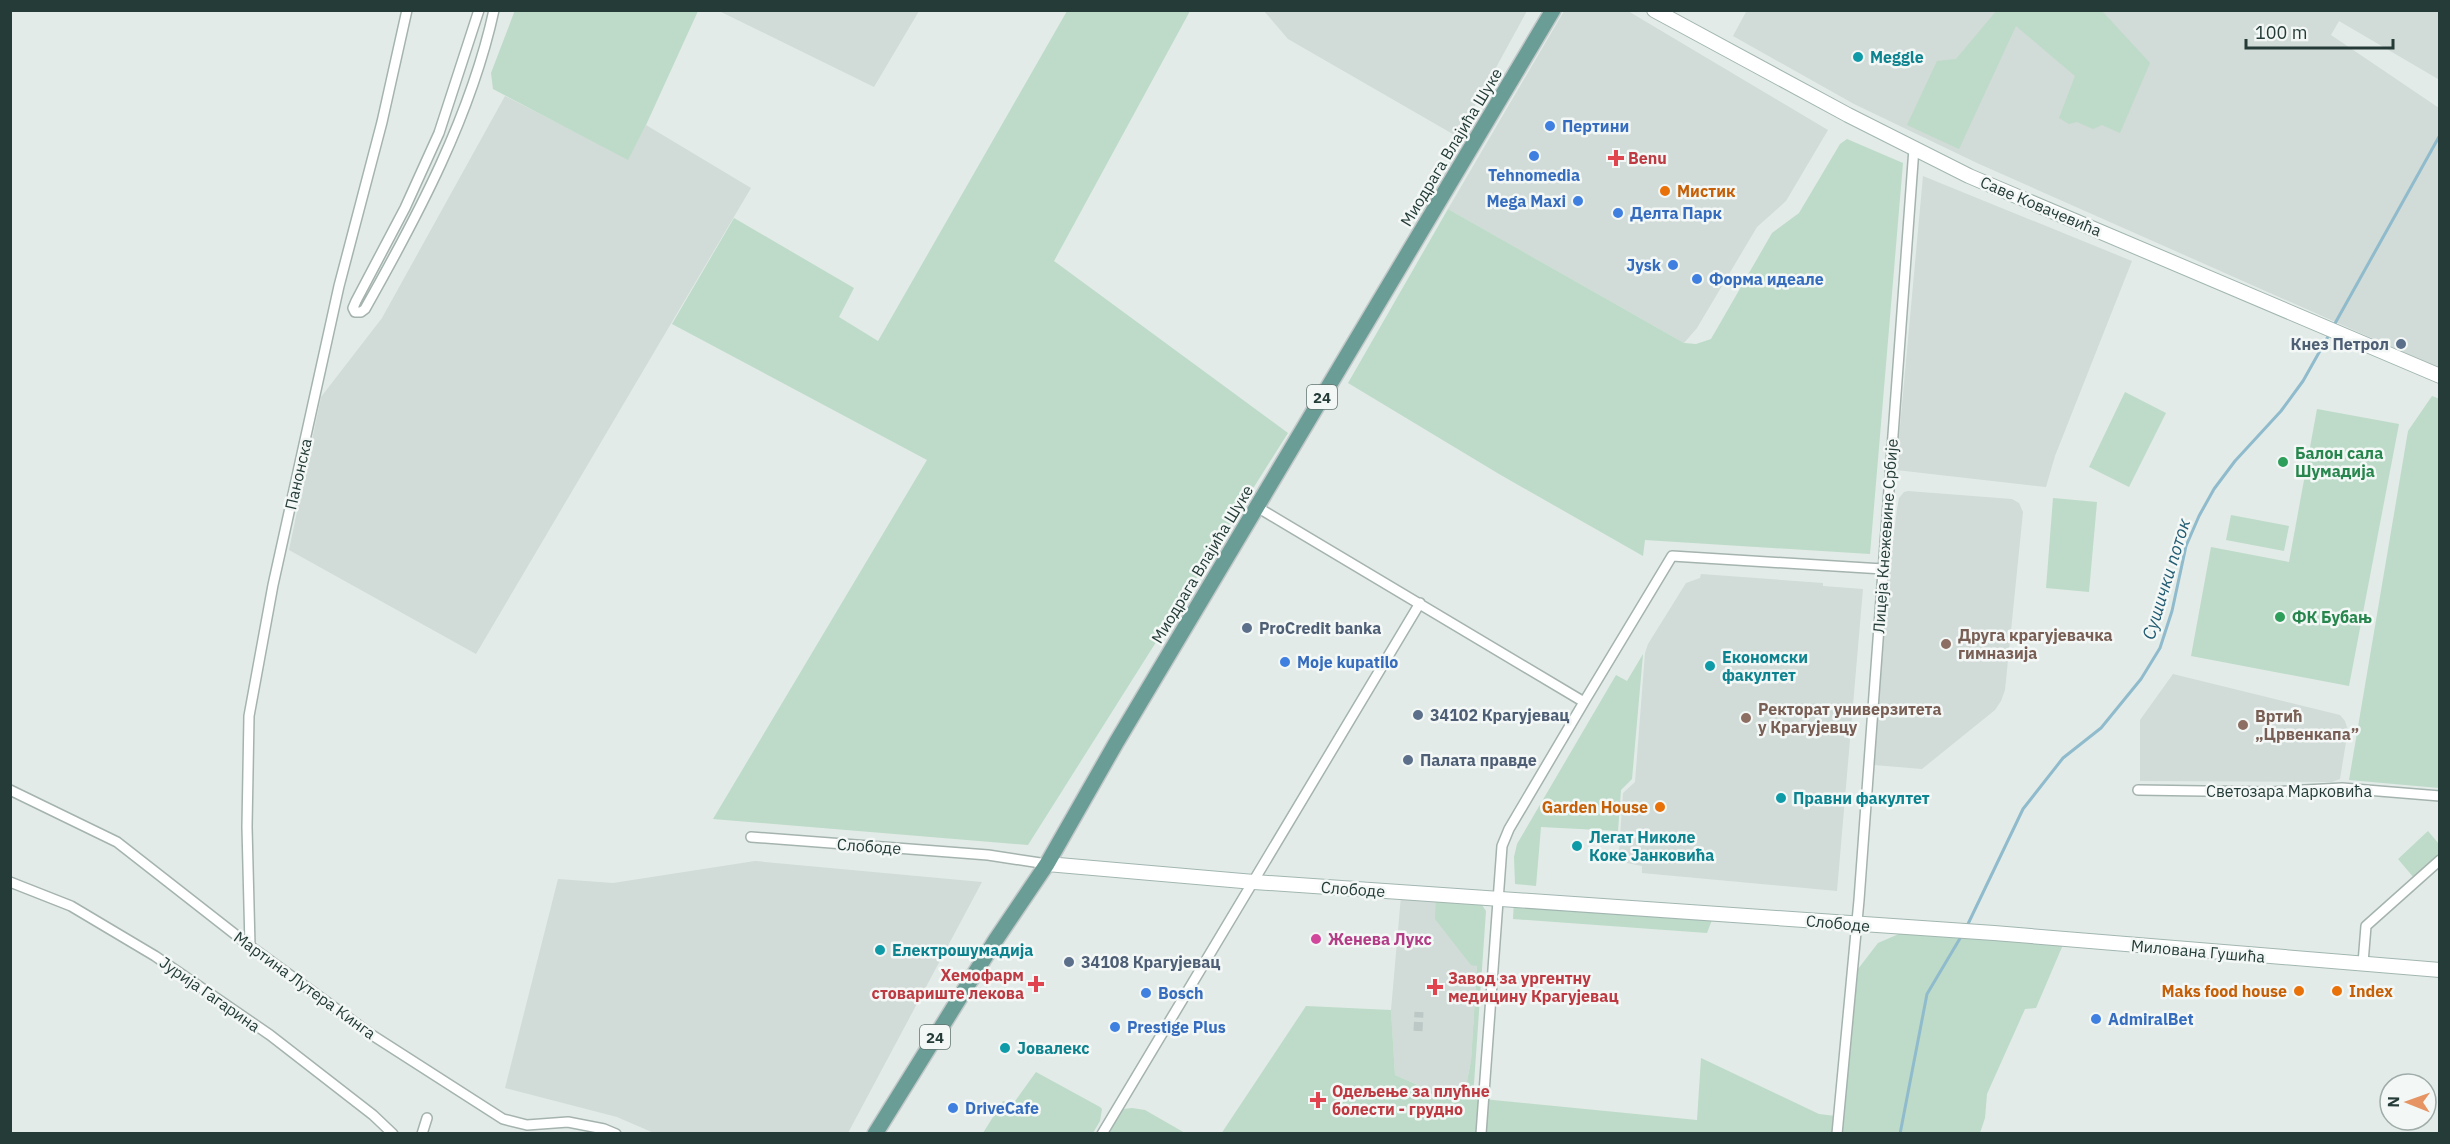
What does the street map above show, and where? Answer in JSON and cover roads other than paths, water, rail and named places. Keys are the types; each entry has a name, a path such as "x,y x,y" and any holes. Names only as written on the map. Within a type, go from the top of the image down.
{"main road":[{"name":"Миодрага Влајића Шуке","path":"875,1134 995,941 1047,864 1553,10"}],"street":[{"name":"Панонска","path":"250,946 249,716 273,585 339,286 382,122 407,10"},
{"path":"479,10 439,133 405,208 356,301 353,308 355,312 365,309 396,255 432,183 466,104 494,10"},
{"name":"Саве Ковачевића","path":"1654,10 1914,148 1996,188 2190,268 2314,324 2439,376"},
{"name":"Лицеја Кнежевине Србије","path":"1836,1134 1857,924 1914,148"},
{"path":"1257,507 1584,702"},
{"path":"1481,1134 1501,850 1504,837 1672,556 1883,569"},
{"path":"1102,1134 1420,603"},
{"name":"Светозара Марковића","path":"2138,790 2270,792 2342,788 2439,796"},
{"name":"Мартина Лутера Кинга","path":"10,790 117,842 250,946 372,1035 503,1119 524,1129 568,1122 604,1129 616,1134"},
{"name":"Слободе","path":"751,837 988,855 1047,864 1254,882 1957,931"},
{"path":"2363,963 2366,926 2439,860"},
{"name":"Јурија Гагарина","path":"10,882 71,906 155,956 270,1035 373,1115 393,1134"},
{"name":"Милована Гушића","path":"1957,931 2439,970"},
{"path":"422,1134 427,1118"}],"waterway":[{"name":"Сушички поток","path":"2333,327 2440,135"},
{"name":"Сушички поток","path":"1967,926 2023,809 2063,758 2101,728 2141,679 2160,648 2172,611 2186,546 2199,516 2214,489 2235,461 2281,411 2303,381 2330,333"},
{"name":"Сушички поток","path":"1900,1134 1927,994 1962,935"}],"tunnel":[{"path":"1418,1031 1419,1012"}],"place":[{"name":"Meggle","path":"1858,57"},
{"name":"Пертини","path":"1550,126"},
{"name":"Tehnomedia","path":"1534,156"},
{"name":"Benu","path":"1616,158"},
{"name":"Мистик","path":"1665,191"},
{"name":"Mega Maxi","path":"1578,201"},
{"name":"Делта Парк","path":"1618,213"},
{"name":"Jysk","path":"1673,265"},
{"name":"Форма идеале","path":"1697,279"},
{"name":"Кнез Петрол","path":"2401,344"},
{"name":"Балон сала Шумадија","path":"2283,462"},
{"name":"ФК Бубањ","path":"2280,617"},
{"name":"ProCredit banka","path":"1247,628"},
{"name":"Друга крагујевачка гимназија","path":"1946,644"},
{"name":"Moje kupatilo","path":"1285,662"},
{"name":"Економски факултет","path":"1710,666"},
{"name":"34102 Крагујевац","path":"1418,715"},
{"name":"Ректорат универзитета у Крагујевцу","path":"1746,718"},
{"name":"Вртић „Црвенкапа”","path":"2243,725"},
{"name":"Палата правде","path":"1408,760"},
{"name":"Правни факултет","path":"1781,798"},
{"name":"Garden House","path":"1660,807"},
{"name":"Легат Николе Коке Јанковића","path":"1577,846"},
{"name":"Женева Лукс","path":"1316,939"},
{"name":"Електрошумадија","path":"880,950"},
{"name":"34108 Крагујевац","path":"1069,962"},
{"name":"Хемофарм стовариште лекова","path":"1036,984"},
{"name":"Завод за ургентну медицину Крагујевац","path":"1435,987"},
{"name":"Maks food house","path":"2299,991"},
{"name":"Index","path":"2337,991"},
{"name":"Bosch","path":"1146,993"},
{"name":"AdmiralBet","path":"2096,1019"},
{"name":"Prestige Plus","path":"1115,1027"},
{"name":"Јовалекс","path":"1005,1048"},
{"name":"Одељење за плућне болести - грудно","path":"1318,1100"},
{"name":"DriveCafe","path":"953,1108"}]}
